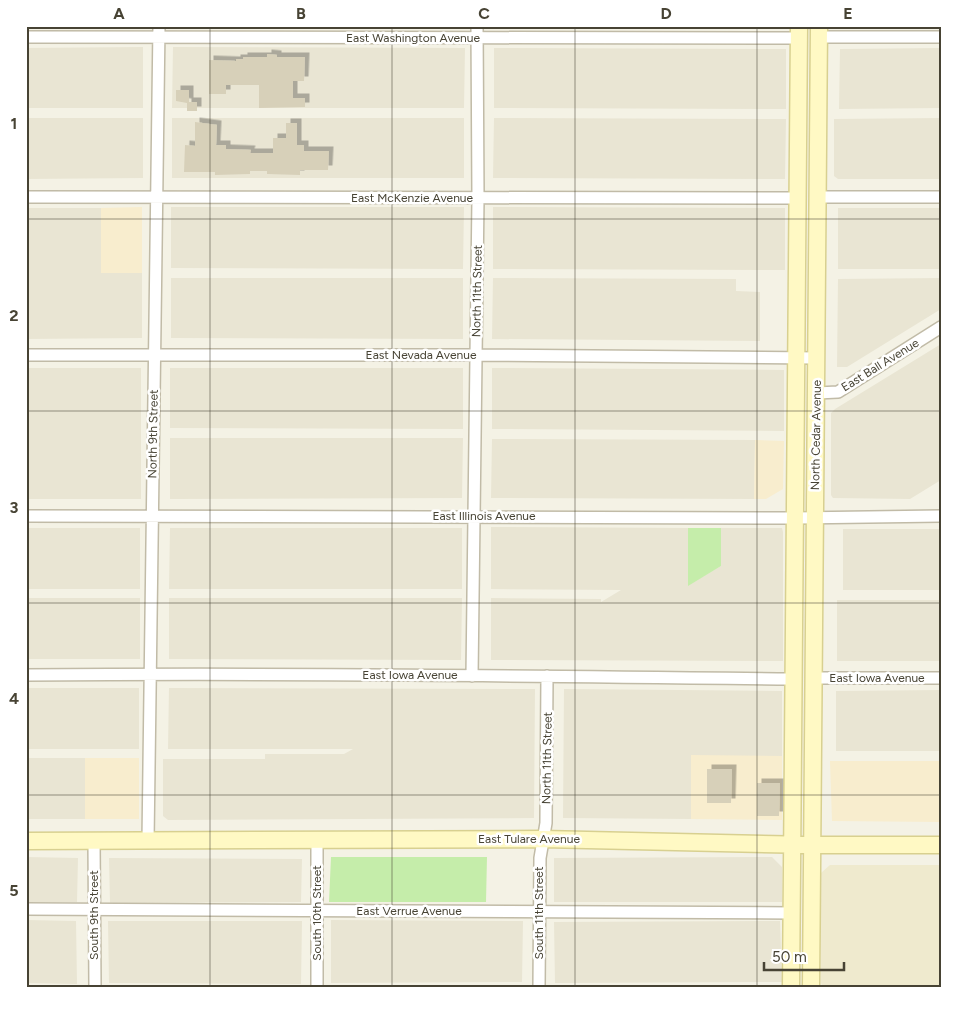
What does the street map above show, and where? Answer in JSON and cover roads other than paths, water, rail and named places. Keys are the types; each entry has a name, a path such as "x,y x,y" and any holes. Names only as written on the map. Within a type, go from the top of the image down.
{"main road":[{"name":"North Cedar Avenue","path":"791,988 799,32"},
{"name":"North Cedar Avenue","path":"811,988 819,32"},
{"path":"798,119 806,138 807,185 812,194 817,197"},
{"path":"798,198 806,205 808,212 809,266 817,278"},
{"path":"796,564 804,616 806,668 808,674 814,678"},
{"name":"East Tulare Avenue","path":"26,841 543,839 812,845 941,845"}],"street":[{"name":"East Washington Avenue","path":"26,37 159,32 799,32"},
{"name":"North 9th Street","path":"148,841 159,32"},
{"name":"North 11th Street","path":"472,676 478,198 477,32"},
{"path":"819,32 941,37"},
{"name":"East McKenzie Avenue","path":"26,197 798,198"},
{"path":"817,197 941,198"},
{"name":"East Ball Avenue","path":"817,393 838,392 941,327"},
{"name":"East Nevada Avenue","path":"26,355 476,354 816,358"},
{"name":"East Illinois Avenue","path":"26,516 796,518 941,516"},
{"name":"East Iowa Avenue","path":"26,675 547,676 794,679"},
{"name":"North 11th Street","path":"543,839 546,823 547,676"},
{"name":"East Iowa Avenue","path":"814,678 941,678"},
{"name":"South 10th Street","path":"317,839 318,988"},
{"name":"South 11th Street","path":"539,988 540,858 543,839"},
{"name":"South 9th Street","path":"94,842 95,988"},
{"name":"East Verrue Avenue","path":"26,909 792,913"}]}
